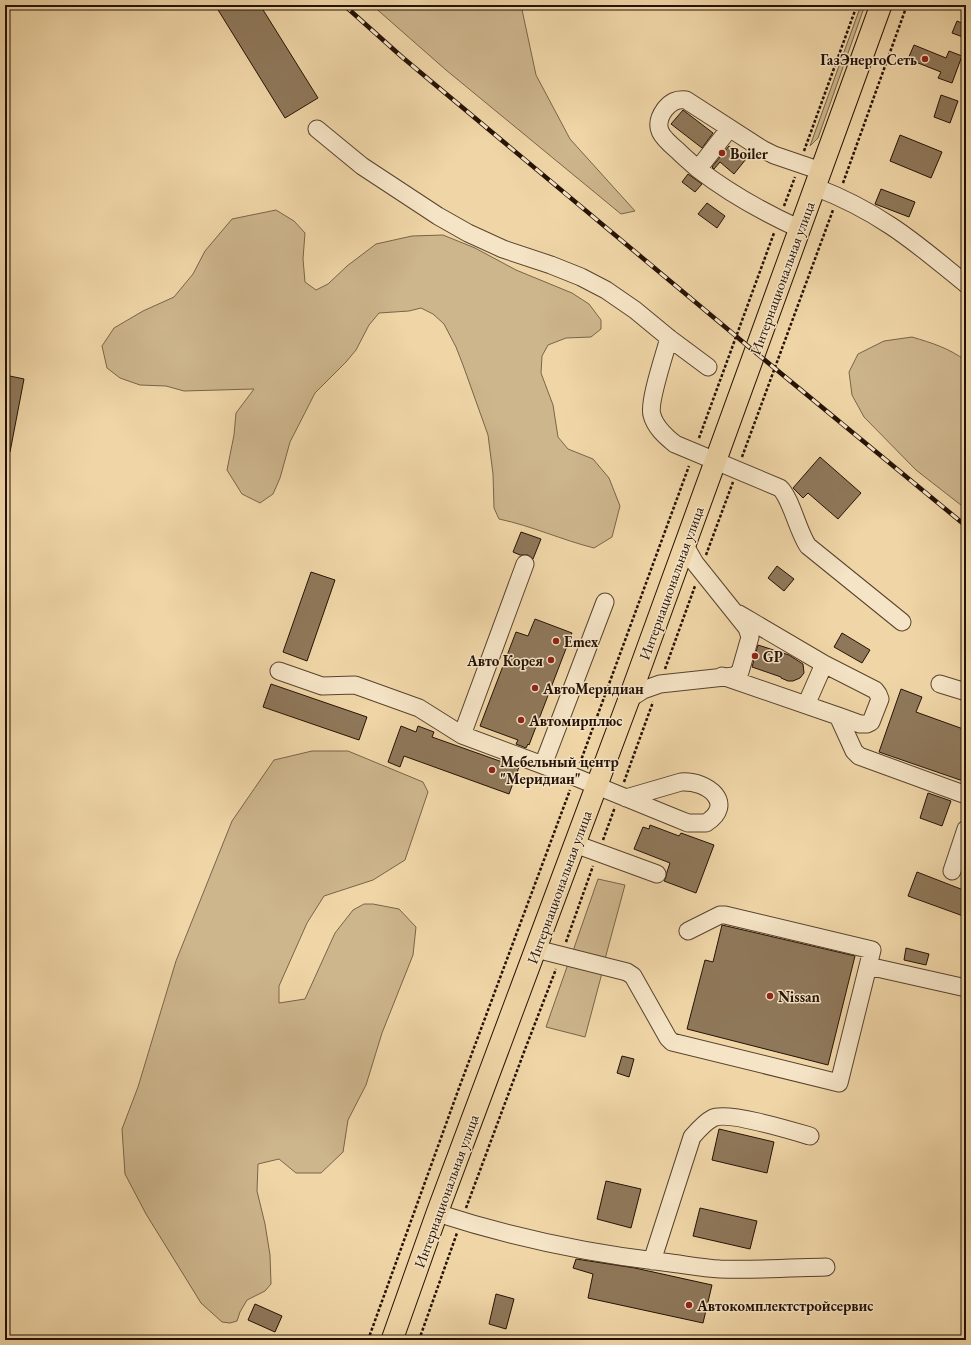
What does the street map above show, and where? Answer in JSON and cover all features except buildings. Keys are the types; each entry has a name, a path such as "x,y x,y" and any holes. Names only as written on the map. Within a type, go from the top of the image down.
{"main road":[{"name":"Интернациональная улица","path":"392,1340 437,1213 629,699 684,544 716,460 881,5"}],"lane":[{"path":"800,229 779,220 737,197 698,169 664,139 659,128 659,121 669,104 680,100 686,100 768,152 800,164 838,196 867,211 891,226 966,284"},
{"path":"318,129 362,166 438,216 468,233 503,249 552,264 582,277 606,290 635,310 708,368"},
{"path":"698,169 730,129"},
{"path":"669,338 652,402 651,413 661,432 675,444 780,488 785,495 803,539 808,546 902,622"},
{"path":"629,699 644,690 660,684 722,676 734,676 740,672 750,637 747,628 695,563 684,544"},
{"path":"462,735 525,564"},
{"path":"543,765 605,602"},
{"path":"722,676 860,724 867,724 871,722 880,699 875,690 824,664 734,611"},
{"path":"806,705 824,664"},
{"path":"279,670 322,686 355,685 419,708 462,735 575,777 596,786 688,823 706,823 716,815 719,806 714,792 698,783 689,781 626,798"},
{"path":"940,684 966,692"},
{"path":"838,716 854,750 859,756 966,795"},
{"path":"952,871 966,829"},
{"path":"575,844 657,874"},
{"path":"536,949 628,972 633,976 668,1038 672,1042 839,1083 872,950 725,915 720,915 688,932"},
{"path":"868,966 966,988"},
{"path":"652,1261 692,1136 704,1125 714,1118 724,1116 770,1125 810,1136"},
{"path":"437,1213 559,1246 652,1261 718,1269 826,1268"}],"path":[{"path":"368,1340 464,1074 575,777 857,5"}],"shaded area":[{"path":"372,5 521,5 536,75 570,139 635,211 621,214 446,70"},
{"path":"861,5 865,5 818,138 810,146"},
{"path":"276,210 294,221 305,233 303,259 305,282 316,290 328,284 347,266 376,244 412,236 443,235 475,248 516,270 572,293 589,304 601,320 601,329 591,337 566,338 548,345 542,356 541,373 553,405 558,437 568,449 593,459 609,478 620,506 612,537 594,548 523,525 499,519 494,508 493,474 488,435 463,365 456,347 444,324 433,314 421,308 409,311 379,313 369,325 356,350 315,393 290,442 280,478 273,494 260,503 242,494 227,470 234,435 236,413 254,389 184,391 166,386 140,385 120,378 107,368 102,346 114,328 143,311 174,297 193,274 205,251 232,219"},
{"path":"912,337 947,349 966,361 966,509 916,470 864,417 852,395 849,372 858,354 884,341"},
{"path":"312,751 348,751 423,782 428,792 405,860 373,880 324,896 307,923 279,986 279,1003 305,999 335,933 353,910 364,904 373,904 399,909 416,927 413,955 382,1033 366,1085 348,1120 343,1152 321,1173 296,1173 279,1159 258,1164 257,1191 265,1224 270,1255 271,1284 265,1291 247,1300 237,1321 230,1323 222,1322 201,1303 146,1214 125,1174 122,1129 138,1087 176,961 232,821 274,760"},
{"path":"598,879 625,885 605,959 573,951"},
{"path":"568,964 602,973 585,1037 546,1027"}],"railway":[{"path":"344,5 402,57 966,526"}],"place":[{"name":"ГазЭнергоСеть","path":"925,59"},
{"name":"Boiler","path":"722,153"},
{"name":"Emex","path":"556,641"},
{"name":"GP","path":"755,656"},
{"name":"Авто Корея","path":"551,660"},
{"name":"АвтоМеридиан","path":"535,688"},
{"name":"Автомирплюс","path":"521,720"},
{"name":"Мебельный центр \"Меридиан\"","path":"492,770"},
{"name":"Nissan","path":"770,996"},
{"name":"Автокомплектстройсервис","path":"689,1305"}]}
